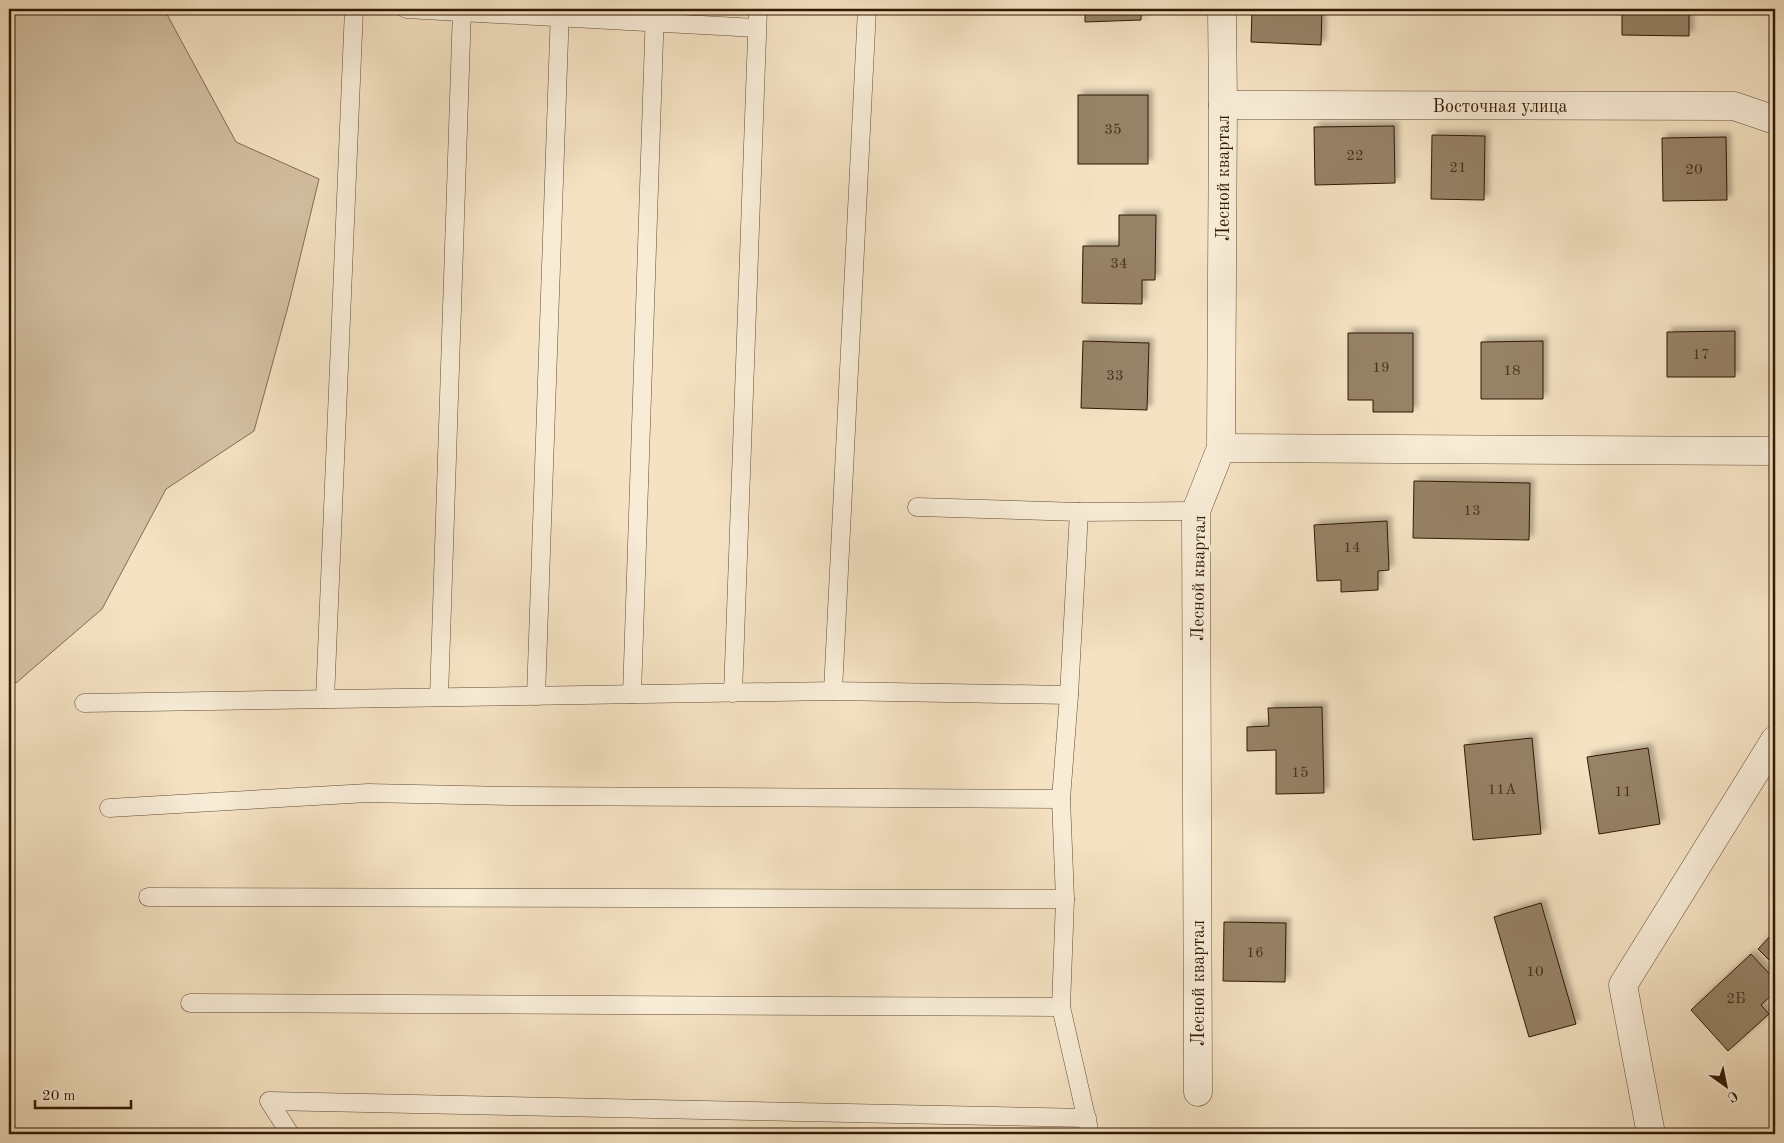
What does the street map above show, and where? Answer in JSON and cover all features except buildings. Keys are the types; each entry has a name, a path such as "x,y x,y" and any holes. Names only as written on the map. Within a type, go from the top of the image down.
{"street":[{"name":"Лесной квартал","path":"1198,1092 1196,511 1221,448 1222,9"},
{"name":"Восточная улица","path":"1223,106 1734,106 1775,120"},
{"path":"1221,448 1775,451"},
{"path":"1651,1134 1623,985 1775,740"}],"lane":[{"path":"325,699 354,9"},
{"path":"406,9 655,16 757,28"},
{"path":"733,693 758,9"},
{"path":"833,691 867,9"},
{"path":"439,697 462,10"},
{"path":"536,696 560,13"},
{"path":"632,694 655,16"},
{"path":"917,507 1079,512 1196,511"},
{"path":"290,1134 269,1101 1088,1126 1061,1007 1065,900 1061,798 1069,695 1079,512"},
{"path":"84,703 833,691 1069,695"},
{"path":"109,808 368,793 513,796 1061,798"},
{"path":"148,897 1065,900"},
{"path":"190,1003 1061,1007"}],"shaded area":[{"path":"9,9 164,9 236,142 319,179 289,303 254,431 166,489 102,609 16,683 9,674"}]}
